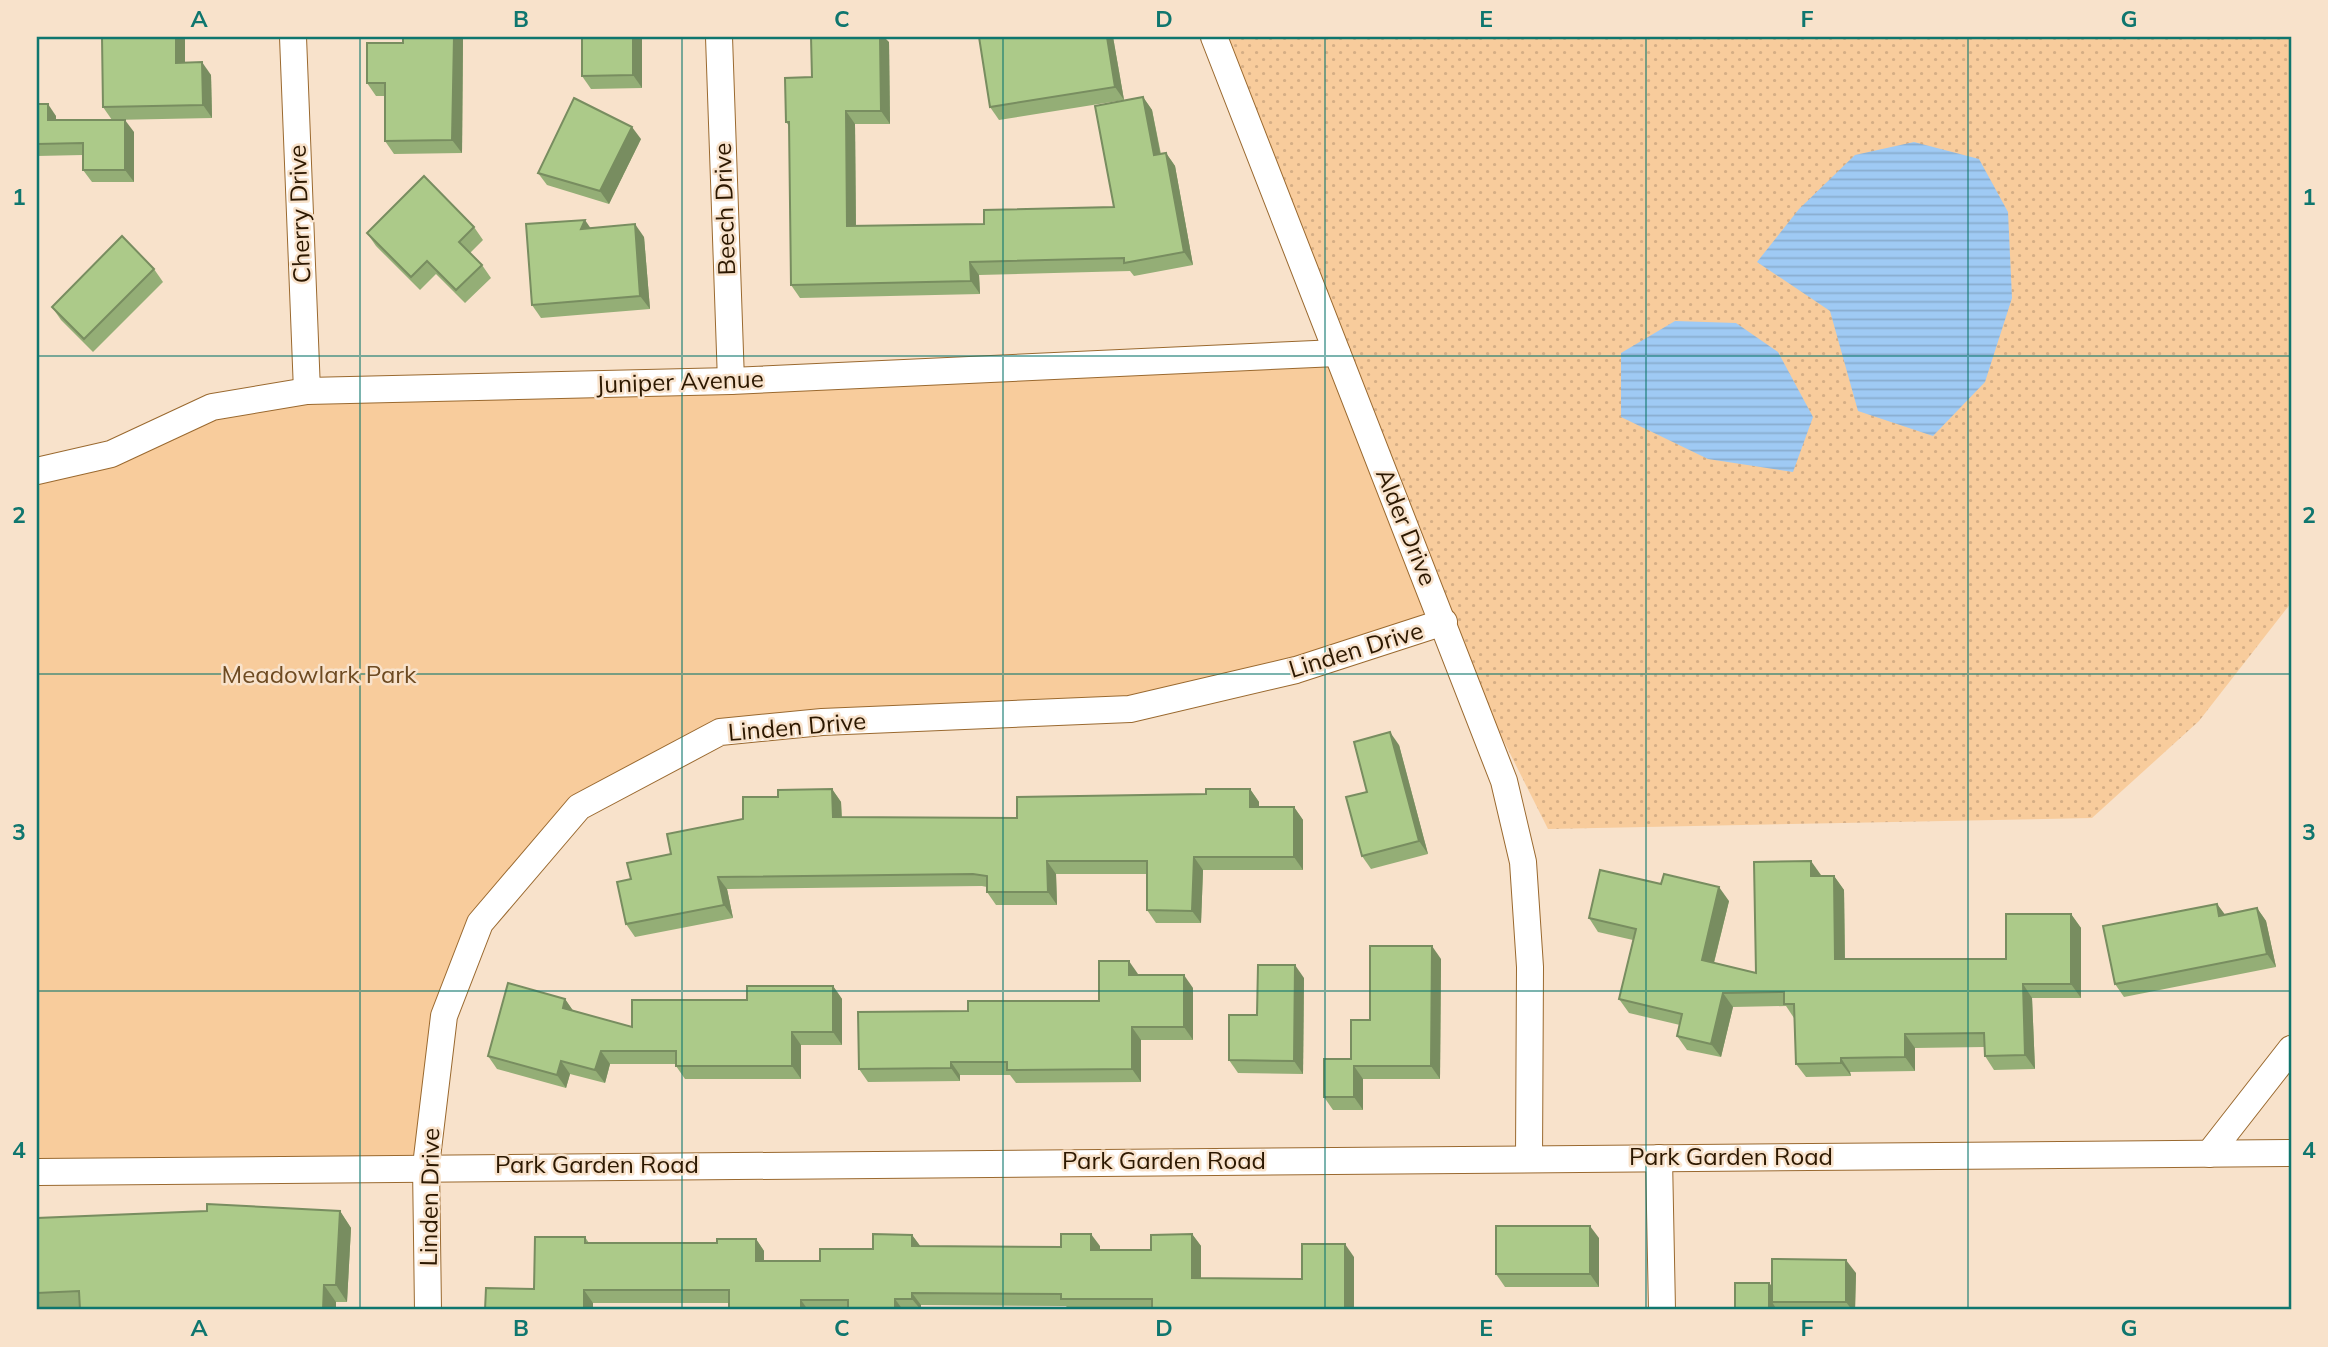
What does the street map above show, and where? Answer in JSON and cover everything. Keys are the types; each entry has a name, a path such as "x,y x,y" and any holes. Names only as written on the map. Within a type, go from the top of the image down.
{"street":[{"name":"Cherry Drive","path":"293,37 307,391"},
{"name":"Beech Drive","path":"719,37 731,381"},
{"name":"Alder Drive","path":"1214,37 1504,781 1523,862 1530,967 1529,1158"},
{"name":"Juniper Avenue","path":"37,471 111,454 212,407 307,391 731,381 1337,354"},
{"name":"Linden Drive","path":"428,1310 425,1166 444,1016 480,923 579,807 720,732 822,722 1130,709 1296,670 1444,622"},
{"path":"2209,1154 2291,1049"},
{"name":"Park Garden Road","path":"37,1172 425,1166 2291,1153"},
{"path":"1659,1158 1662,1310"}],"green space":[{"path":"1214,37 2291,37 2291,603 2199,721 2092,818 1548,829 1444,622"},
{"name":"Meadowlark Park","path":"1337,353 1444,622 1130,709 720,732 579,807 480,923 444,1016 426,1166 37,1172 37,471 212,407"}],"water":[{"path":"1914,142 1979,159 2008,212 2012,298 1985,382 1933,436 1858,411 1830,311 1757,262 1799,209 1855,155"},
{"path":"1675,321 1736,323 1778,352 1813,417 1793,472 1708,459 1621,417 1621,353"}],"building":[{"path":"102,37 176,37 176,63 202,62 203,105 103,107"},
{"path":"403,37 454,37 452,140 385,141 385,83 367,83 367,43 403,43"},
{"path":"582,37 633,37 633,75 582,76"},
{"path":"811,37 880,37 881,111 846,111 847,226 984,224 984,210 1114,207 1095,106 1143,97 1154,155 1166,153 1184,252 1124,263 1124,258 970,262 971,281 791,285 789,122 786,122 785,78 812,77"},
{"path":"979,37 1107,37 1115,87 990,107"},
{"path":"574,98 632,127 600,191 538,173"},
{"path":"37,104 48,104 48,120 125,120 125,170 83,170 83,143 37,144"},
{"path":"424,176 474,227 459,242 482,265 456,290 427,261 411,277 367,233"},
{"path":"585,220 581,229 635,224 640,296 532,305 526,224"},
{"path":"122,236 154,269 84,339 52,307"},
{"path":"1390,732 1419,841 1362,856 1346,797 1367,792 1354,742"},
{"path":"832,789 833,817 1017,818 1017,797 1206,794 1206,789 1250,789 1250,807 1294,807 1294,857 1194,857 1192,911 1147,910 1147,861 1047,861 1048,892 987,892 987,876 973,874 718,877 724,905 626,924 617,882 631,879 627,863 671,854 667,834 743,819 743,797 778,797 778,790"},
{"path":"1811,861 1811,876 1834,876 1835,959 2006,959 2006,914 2071,914 2071,984 2023,984 2025,1055 1985,1056 1984,1033 1905,1034 1905,1057 1841,1058 1841,1063 1796,1064 1794,1004 1784,1004 1784,992 1723,993 1711,1044 1677,1036 1682,1014 1619,999 1636,929 1589,918 1600,870 1661,884 1664,874 1719,887 1702,960 1756,973 1754,862"},
{"path":"2217,904 2219,916 2257,908 2267,954 2115,984 2103,926"},
{"path":"1370,946 1432,946 1431,1066 1354,1066 1354,1097 1324,1097 1324,1059 1351,1059 1351,1020 1370,1020"},
{"path":"1099,961 1129,961 1129,975 1184,975 1184,1027 1132,1027 1132,1069 1007,1070 1007,1062 951,1062 951,1068 859,1069 858,1012 968,1011 968,1001 1099,1001"},
{"path":"1258,965 1295,965 1294,1061 1229,1060 1229,1015 1257,1015"},
{"path":"508,983 565,999 563,1008 632,1027 632,1000 747,1000 747,986 833,986 833,1032 792,1032 792,1066 676,1066 676,1051 601,1051 595,1070 561,1061 557,1075 488,1056"},
{"path":"207,1204 340,1211 336,1285 324,1285 323,1310 80,1310 79,1291 37,1293 37,1218 207,1211"},
{"path":"1496,1226 1590,1226 1590,1274 1496,1274"},
{"path":"873,1234 912,1235 912,1246 1061,1247 1061,1234 1091,1234 1091,1250 1151,1250 1151,1235 1192,1234 1192,1278 1302,1279 1302,1244 1345,1244 1345,1310 1152,1310 1152,1299 1061,1299 1061,1294 912,1293 912,1299 895,1299 895,1310 848,1310 848,1300 801,1300 801,1310 729,1310 729,1290 584,1290 584,1310 485,1310 486,1288 534,1289 535,1237 585,1237 585,1243 717,1243 717,1239 756,1239 756,1261 820,1261 820,1249 873,1249"},
{"path":"1772,1259 1846,1260 1846,1302 1772,1302"},
{"path":"1735,1283 1769,1283 1769,1310 1735,1310"}]}
